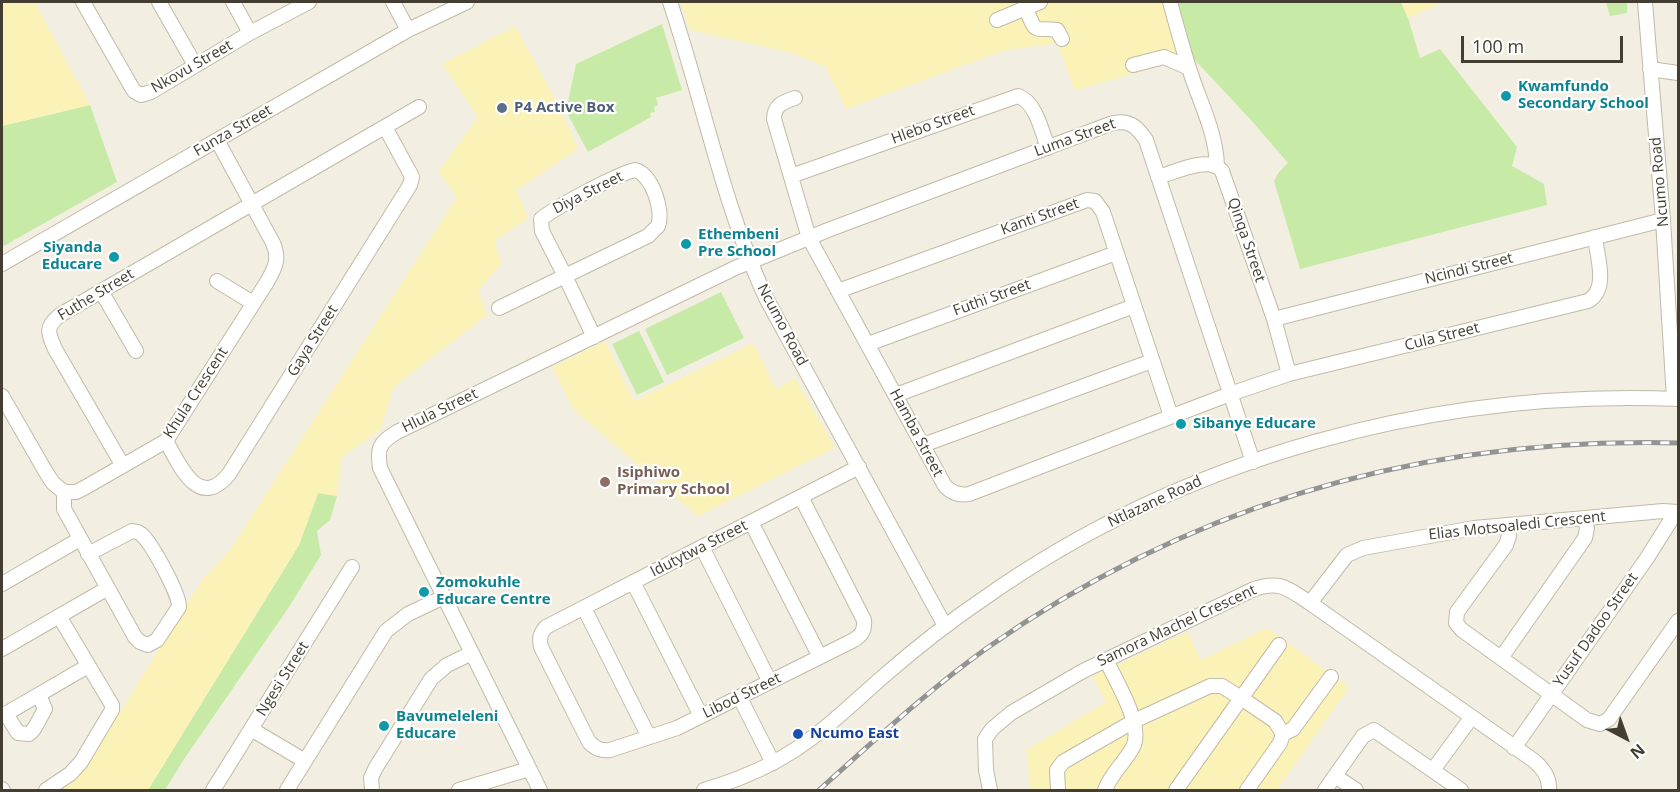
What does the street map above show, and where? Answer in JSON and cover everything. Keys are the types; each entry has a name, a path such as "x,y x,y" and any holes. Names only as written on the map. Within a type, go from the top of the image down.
{"street":[{"name":"Nkovu Street","path":"83,2 131,86 141,95 151,92 250,33 309,2"},
{"path":"159,2 195,65"},
{"path":"233,2 250,33"},
{"path":"393,2 408,30"},
{"name":"Funza Street","path":"2,264 408,30 467,2"},
{"name":"Ncumo Road","path":"670,2 714,157 749,261 766,298 945,627"},
{"path":"998,20 1040,2"},
{"name":"Qinqa Street","path":"1170,2 1189,68 1213,134 1217,166 1222,171 1274,318 1288,374"},
{"name":"Ncumo Road","path":"1645,2 1676,398"},
{"path":"1026,9 1037,31 1057,30 1062,39"},
{"path":"1133,65 1164,57 1189,68"},
{"path":"1650,69 1678,73"},
{"name":"Hlebo Street","path":"791,176 1018,96 1030,105 1048,148"},
{"path":"795,98 780,104 776,108 774,119 809,238"},
{"path":"251,204 419,107"},
{"name":"Luma Street","path":"749,261 1110,124 1125,121 1142,134 1253,462"},
{"name":"Gaya Street","path":"166,441 178,463 194,484 202,488 212,488 229,474 410,185 412,177 410,171 385,126"},
{"name":"Khula Crescent","path":"64,492 76,492 84,488 166,441 274,268 277,252 217,140"},
{"path":"1158,177 1208,163 1217,166"},
{"name":"Diya Street","path":"565,276 648,236 658,226 660,214 651,184 645,174 635,170 630,172 560,207 542,219 542,231 594,337"},
{"name":"Kanti Street","path":"838,291 1087,200 1095,201 1099,205 1116,253 1171,416"},
{"name":"Futhe Street","path":"123,466 55,349 49,334 51,322 251,204"},
{"name":"Ncindi Street","path":"1274,318 1663,220"},
{"name":"Cula Street","path":"1230,394 1288,374 1588,301 1596,295 1601,284 1595,237"},
{"name":"Hamba Street","path":"809,238 945,486 953,493 965,495 1230,394"},
{"name":"Futhi Street","path":"868,344 1116,253"},
{"name":"Hlula Street","path":"540,790 380,468 378,452 385,439 397,432 749,261"},
{"path":"499,308 565,276"},
{"path":"217,281 253,303"},
{"path":"101,291 136,351"},
{"path":"896,395 1134,306"},
{"path":"923,445 1152,361"},
{"path":"2,396 47,474 53,483 64,492 64,509 88,554 135,637 140,642 152,644 178,607 179,602 175,588 144,538 132,531 88,554"},
{"name":"Ntlazane Road","path":"704,790 735,780 794,751 821,731 908,655 1009,580 1091,532 1176,492 1315,441 1444,412 1542,400 1617,397 1676,398"},
{"name":"Idutytwa Street","path":"541,633 546,627 859,467"},
{"name":"Libod Street","path":"541,633 539,639 541,647 589,742 602,751 677,728 857,638 865,627 864,620 801,497"},
{"name":"Elias Motsoaledi Crescent","path":"1310,603 1338,565 1354,551 1436,534 1663,511 1678,512"},
{"name":"Yusuf Dadoo Street","path":"1514,748 1678,512"},
{"path":"1501,658 1583,541 1587,532 1585,519"},
{"path":"751,522 819,657"},
{"path":"1508,526 1509,536 1506,545 1457,612 1455,619 1458,627 1587,720 1593,723 1605,722 1609,719 1678,621"},
{"path":"2,584 80,539"},
{"path":"702,547 770,682"},
{"name":"Ngesi Street","path":"213,790 352,567"},
{"path":"633,582 701,716"},
{"name":"Samora Machel Crescent","path":"990,790 984,748 985,739 992,729 1022,706 1083,671 1268,584 1276,584 1290,590 1310,603 1541,766 1549,781 1549,790"},
{"path":"2,649 108,588"},
{"path":"287,790 386,632 408,614 444,597"},
{"path":"584,608 649,737"},
{"path":"46,790 70,774 81,762 112,710 112,705 59,616"},
{"path":"1176,790 1279,645"},
{"path":"372,790 371,778 375,769 431,679 447,665 472,653"},
{"path":"1105,790 1133,748 1137,737 1134,721 1106,660"},
{"path":"39,694 45,709 34,729 29,734 18,732 4,715 39,694 88,666"},
{"path":"1246,790 1280,742 1283,734 1293,729 1331,677"},
{"path":"1058,790 1057,770 1063,762 1134,721 1210,686 1222,686 1241,698 1275,721 1283,734"},
{"path":"740,698 773,763"},
{"path":"1433,770 1471,718"},
{"path":"251,729 305,761"},
{"path":"1325,790 1363,736 1374,730 1461,790"},
{"path":"459,790 529,769"},
{"path":"1335,776 1356,790"}],"green space":[{"path":"1176,2 1401,2 1420,58 1440,49 1517,147 1512,166 1544,184 1547,205 1300,269 1274,181 1288,163 1192,57"},
{"path":"1606,2 1627,2 1627,13 1610,16"},
{"path":"662,24 682,90 656,98 658,105 654,107 655,112 650,113 651,117 588,152 566,111 576,64"},
{"path":"90,105 117,182 2,247 2,126"},
{"path":"721,292 744,338 667,375 645,329"},
{"path":"639,331 664,382 637,395 612,344"},
{"path":"318,493 337,496 330,520 317,531 321,555 289,607 165,790 148,790 299,545"}],"sand":[{"path":"2,2 35,2 90,105 2,126"},
{"path":"681,2 1176,2 1192,57 1075,90 1057,43 1002,51 846,109 826,67 792,53 690,30"},
{"path":"1401,2 1445,2 1408,18"},
{"path":"515,26 559,106 578,149 516,190 528,218 494,241 502,263 478,290 487,315 393,389 381,429 342,457 337,496 318,493 299,545 148,790 60,790 71,783 88,764 202,580 230,550 457,197 438,172 478,117 442,64"},
{"path":"605,341 634,401 753,343 776,389 795,378 835,448 698,516 574,410 552,367"},
{"path":"1267,628 1349,687 1277,790 1031,790 1026,750 1106,702 1093,676 1187,632 1201,660"}],"railway":[{"path":"819,790 922,699 987,648 1066,597 1147,554 1231,517 1316,488 1403,467 1493,452 1584,444 1678,443"}],"place":[{"name":"Kwamfundo Secondary School","path":"1506,96"},
{"name":"P4 Active Box","path":"502,108"},
{"name":"Ethembeni Pre School","path":"686,244"},
{"name":"Siyanda Educare","path":"114,257"},
{"name":"Sibanye Educare","path":"1181,424"},
{"name":"Isiphiwo Primary School","path":"605,482"},
{"name":"Zomokuhle Educare Centre","path":"424,592"},
{"name":"Bavumeleleni Educare","path":"384,726"},
{"name":"Ncumo East","path":"798,734"}]}
